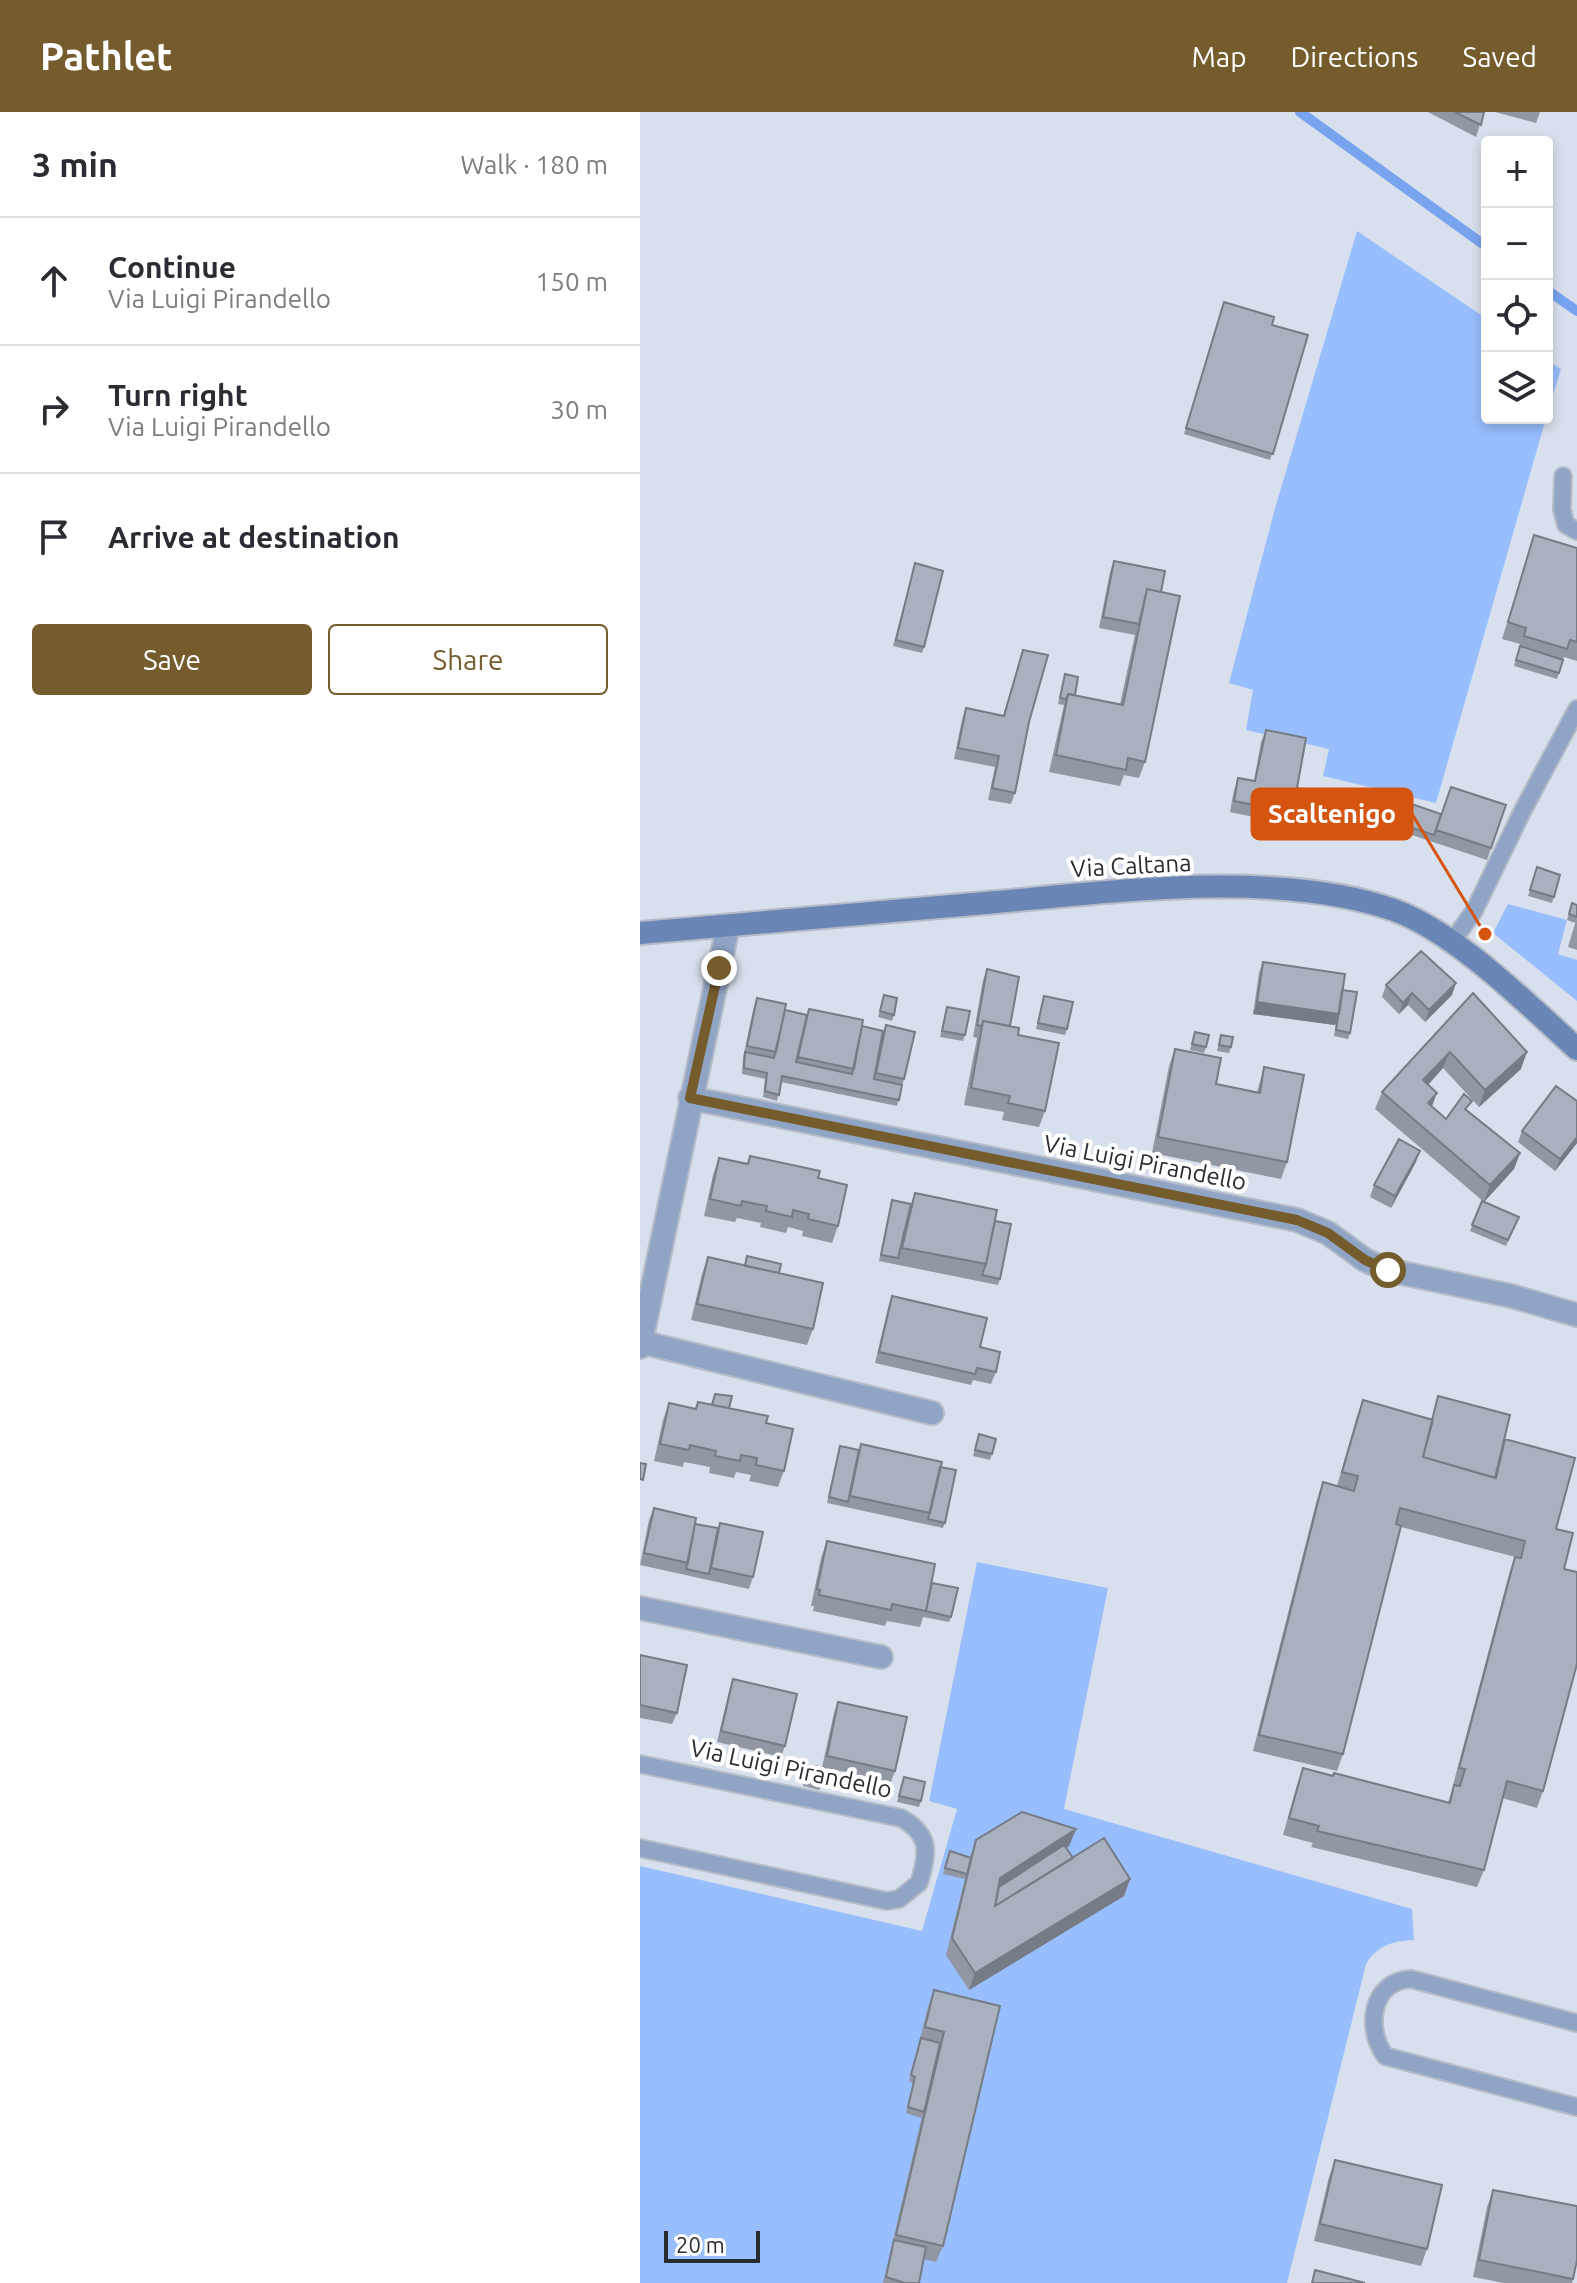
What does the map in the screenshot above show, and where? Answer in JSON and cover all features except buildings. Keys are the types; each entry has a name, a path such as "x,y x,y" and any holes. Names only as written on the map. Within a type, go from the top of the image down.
{"main road":[{"name":"Via Caltana","path":"640,933 1091,893 1229,887 1288,890 1346,898 1394,910 1423,923 1452,942 1577,1049"}],"street":[{"path":"728,926 640,1345 932,1413"},
{"name":"Via Luigi Pirandello","path":"690,1098 1297,1220 1328,1233 1365,1260 1388,1270 1511,1296 1577,1315"},
{"path":"640,1608 881,1657"}],"lane":[{"path":"1563,476 1562,510 1566,525 1577,531"},
{"path":"1452,942 1474,911 1577,709"},
{"name":"Via Luigi Pirandello","path":"640,1764 901,1818 914,1825 923,1835 925,1851 919,1883 899,1899 887,1901 640,1848"},
{"path":"1577,2023 1411,1979 1387,1985 1372,2028 1375,2043 1385,2056 1577,2107"}],"shaded area":[{"path":"1357,231 1481,315 1481,424 1544,424 1436,803 1323,776 1329,749 1246,730 1253,690 1229,683 1274,512"},
{"path":"1553,364 1561,369 1553,395"},
{"path":"1508,904 1567,920 1558,954 1577,960 1577,1001 1493,933"},
{"path":"977,1562 1108,1588 1064,1809 1412,1909 1414,1940 1387,1945 1366,1964 1287,2283 640,2283 640,1866 922,1931 957,1809 929,1801"}],"waterway":[{"path":"1300,112 1481,243"},
{"path":"1553,294 1577,311"}],"place":[{"name":"Scaltenigo","path":"1485,934"}],"route":[{"path":"719,968 690,1098 1297,1220 1328,1233 1365,1260 1388,1270"}]}
